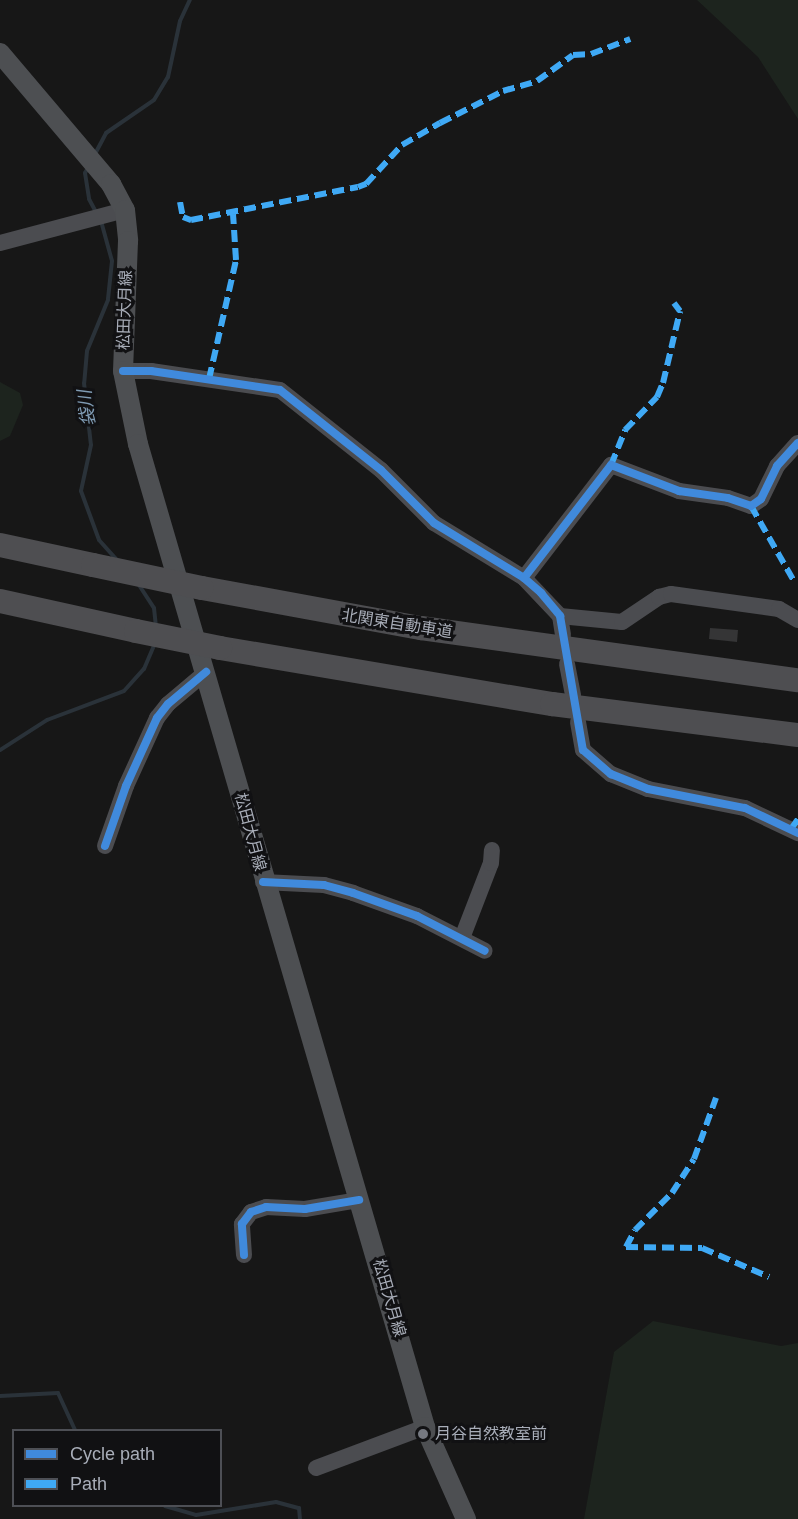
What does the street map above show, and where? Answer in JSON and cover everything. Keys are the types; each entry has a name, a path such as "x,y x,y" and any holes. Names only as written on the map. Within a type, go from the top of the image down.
{"highway":[{"name":"北関東自動車道","path":"0,545 202,588 421,628 798,680"},
{"path":"0,602 220,648 552,704 798,735"}],"main road":[{"name":"松田大月線","path":"0,53 76,145 102,172 121,211 128,241 123,371 141,455 206,672 263,882 426,1427 466,1519"}],"street":[{"path":"0,243 121,211"},
{"path":"123,371 152,371 280,390 381,470 434,523 524,578 560,616 563,635"},
{"path":"524,578 611,465 679,491 728,498 751,506 761,499 777,466 798,443"},
{"path":"560,616 622,622 659,597 671,594 779,609 798,620"},
{"path":"567,664 573,695"},
{"path":"105,846 126,786 158,718 168,704 206,672"},
{"path":"578,722 583,750 611,774 648,789 745,808 798,833"},
{"path":"462,938 492,863 492,850"},
{"path":"263,882 324,885 344,890 417,916 485,951"},
{"path":"244,1255 242,1224 251,1212 266,1207 305,1209 359,1200"},
{"path":"316,1468 426,1427"}],"shaded area":[{"path":"697,0 798,0 798,119 758,57"},
{"path":"0,382 20,393 23,405 10,436 0,441"},
{"path":"653,1321 781,1346 798,1343 798,1519 584,1519 614,1352"}],"building":[{"path":"710,628 738,630 737,642 709,639"}],"waterway":[{"name":"袋川","path":"95,154 106,133 154,100 168,77 180,21 190,0"},
{"name":"袋川","path":"89,166 85,173 89,199 96,212"},
{"name":"袋川","path":"101,221 112,261 108,300 87,351 84,383 91,445 81,491 99,540 118,561"},
{"name":"袋川","path":"139,585 154,608 156,626"},
{"name":"袋川","path":"0,750 47,720 124,691 144,669 155,643"},
{"path":"0,1396 58,1393 75,1429"},
{"path":"168,1507 196,1515 276,1502 299,1508 300,1519"}],"marked path":[{"path":"180,202 183,217 191,220 358,187 366,184 402,145 440,123 503,91 537,81 573,55 591,54 630,39"},
{"path":"209,379 236,260 233,214"},
{"path":"611,465 625,430 657,397 663,383 680,311 674,303"},
{"path":"751,506 794,581"},
{"path":"791,829 798,819"},
{"path":"626,1247 635,1230 672,1193 694,1159 716,1098"},
{"path":"626,1247 702,1248 769,1277"}],"cycle path":[{"path":"123,371 151,371 280,390 381,470 434,523 524,578 541,593 560,616 583,750 611,774 648,789 745,808 798,833"},
{"path":"524,578 611,465 679,491 728,498 751,506 761,499 777,466 798,443"},
{"path":"105,846 126,786 157,718 168,704 206,672"},
{"path":"263,882 324,885 353,893 417,916 485,951"},
{"path":"244,1255 242,1224 251,1212 266,1207 305,1209 359,1200"}],"place":[{"name":"月谷自然教室前","path":"423,1434"}]}
